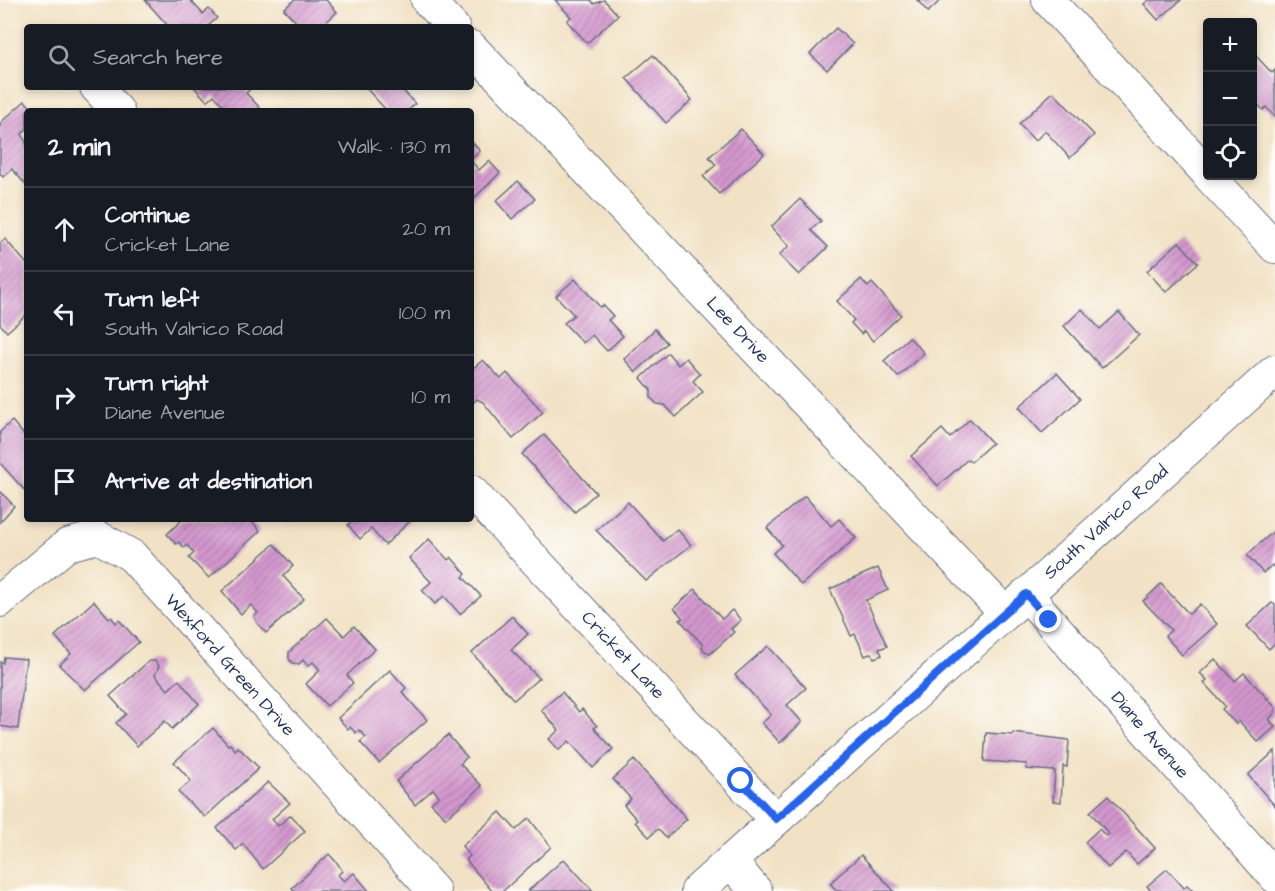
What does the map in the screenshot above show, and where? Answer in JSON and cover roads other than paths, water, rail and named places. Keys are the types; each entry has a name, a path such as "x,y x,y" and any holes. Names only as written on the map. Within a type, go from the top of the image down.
{"street":[{"path":"427,0 450,24"},
{"path":"1048,0 1203,170"},
{"name":"Lee Drive","path":"474,49 1016,603"},
{"path":"99,90 115,108"},
{"path":"1213,180 1275,247"},
{"name":"South Valrico Road","path":"697,891 1275,371"},
{"name":"Cricket Lane","path":"474,494 776,819"},
{"name":"Wexford Green Drive","path":"0,601 67,545 98,537 132,556 434,891"},
{"name":"Diane Avenue","path":"1016,603 1275,877"},
{"path":"730,861 756,891"}]}
